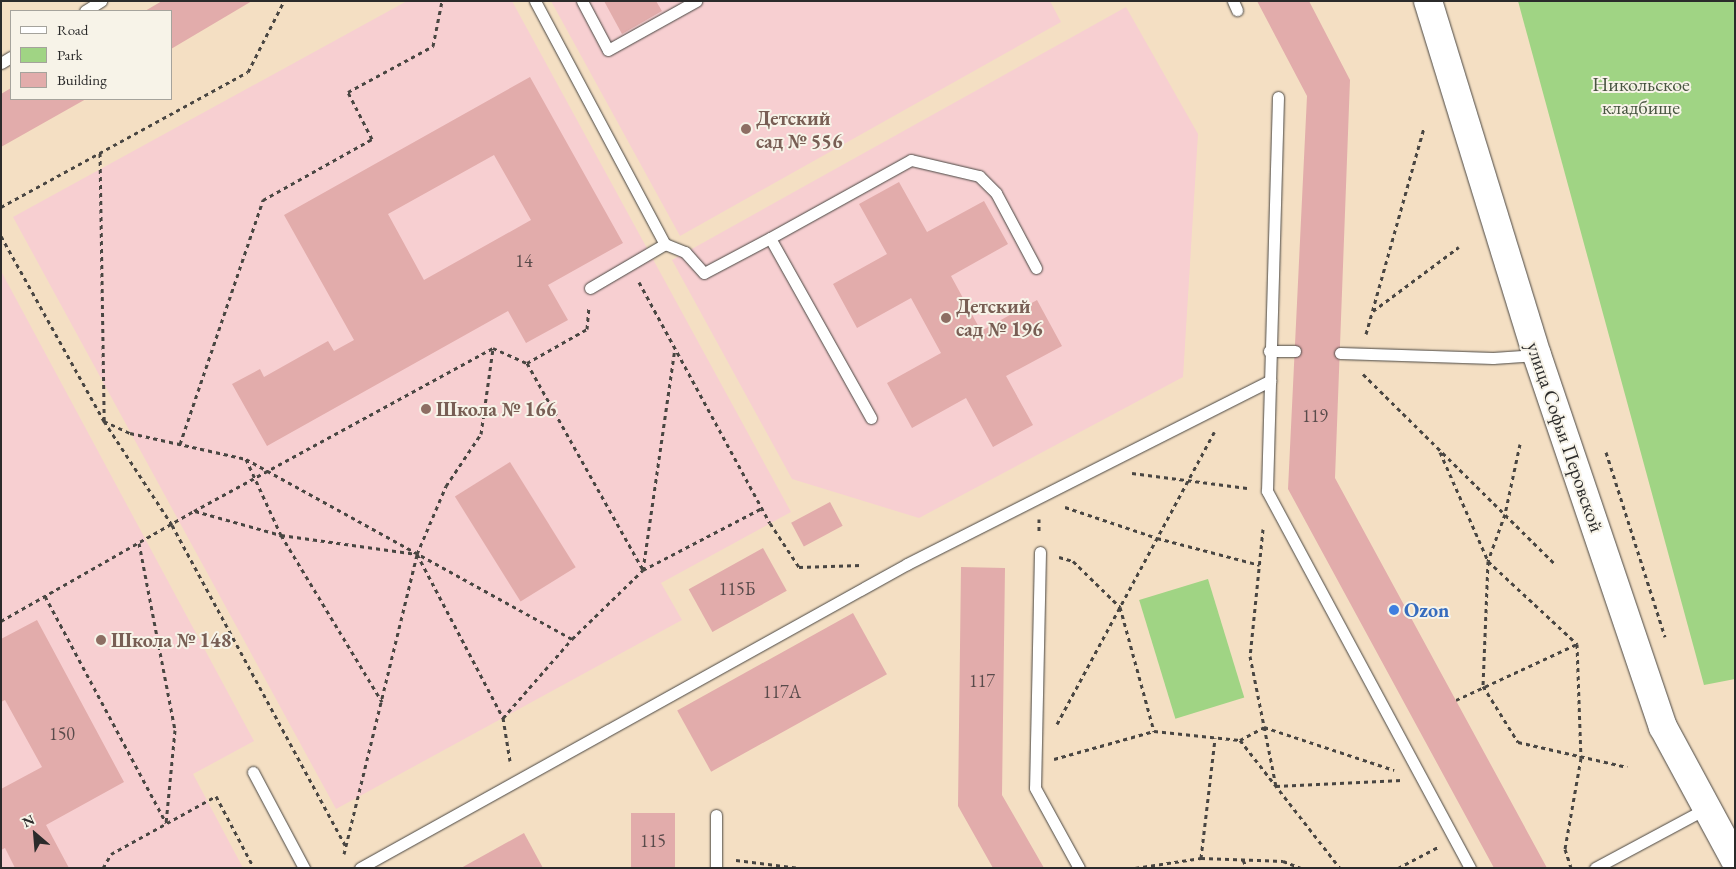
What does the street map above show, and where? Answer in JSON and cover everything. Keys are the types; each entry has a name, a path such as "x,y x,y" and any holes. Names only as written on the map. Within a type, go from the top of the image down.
{"street":[{"name":"улица Софьи Перовской","path":"1428,1 1536,355 1663,727 1735,860"}],"lane":[{"path":"87,10 101,1"},
{"path":"535,1 665,244 685,252 704,273 911,160 979,176 996,193 1036,268"},
{"path":"582,1 608,50 696,1"},
{"path":"1278,97 1269,351 1268,491 1470,868"},
{"path":"770,238 871,418"},
{"path":"590,288 665,244"},
{"path":"1269,351 1295,351"},
{"path":"1340,353 1494,358 1536,355"},
{"path":"360,868 907,564 1270,381"},
{"path":"1040,552 1034,788 1079,868"},
{"path":"253,772 304,868"},
{"path":"1595,868 1707,808"},
{"path":"716,815 716,862"}],"path":[{"path":"1,207 248,72 284,1"},
{"path":"180,444 263,200 372,138 348,92 433,46 442,1"},
{"path":"100,153 104,421"},
{"path":"1,236 104,421 172,525 347,848 417,554 446,486 480,434 493,348"},
{"path":"1372,312 1459,247"},
{"path":"629,265 762,508 799,567 907,564"},
{"path":"526,363 587,329 590,288"},
{"path":"493,348 526,363 643,570"},
{"path":"1,621 194,511 493,348"},
{"path":"643,570 675,348"},
{"path":"1035,764 1230,401"},
{"path":"104,421 130,433 246,459 572,639"},
{"path":"1520,444 1504,514 1488,561 1483,686 1518,742 1581,758 1628,767"},
{"path":"1438,449 1488,561 1577,644 1581,758 1565,849 1571,868"},
{"path":"1606,452 1666,640"},
{"path":"246,459 281,535 382,702"},
{"path":"1097,468 1268,491 1250,656 1276,786"},
{"path":"1154,731 1120,607 1073,561 1040,552 1038,498 1157,538 1260,565"},
{"path":"503,718 572,639 643,570 762,508"},
{"path":"194,511 281,535 417,554"},
{"path":"139,543 175,730 166,824"},
{"path":"417,554 503,718 514,784"},
{"path":"45,596 166,824"},
{"path":"1456,700 1577,644"},
{"path":"1035,764 1154,731 1240,740 1264,727 1422,779"},
{"path":"1201,858 1215,738"},
{"path":"1240,740 1340,868"},
{"path":"1276,786 1422,779"},
{"path":"103,868 111,854 216,796 254,868"},
{"path":"1398,868 1454,839"},
{"path":"1135,868 1201,858 1283,861 1301,868"},
{"path":"1243,860 1247,868"},
{"path":"716,862 800,868"}],"shaded area":[{"name":"Школа № 166","path":"407,1 512,1 791,512 661,583 682,620 336,809 13,217"},
{"name":"Детский сад № 556","path":"551,1 1050,1 1061,22 680,236"},
{"name":"Детский сад № 196","path":"1126,7 1198,134 1183,377 919,518 792,479 672,260"},
{"name":"Школа № 148","path":"1,271 254,741 193,774 243,868 1,868"}],"green space":[{"name":"Никольское кладбище","path":"1518,1 1735,1 1735,679 1704,685"},
{"path":"1208,579 1244,698 1175,719 1139,600"}],"building":[{"path":"162,1 252,1 172,48 172,10 147,10"},
{"path":"604,1 656,1 662,11 622,34"},
{"path":"1257,1 1309,1 1350,80 1335,478 1547,868 1494,868 1288,489 1307,96"},
{"path":"530,77 623,243 548,285 568,320 526,343 508,311 267,446 232,384 260,369 264,377 328,341 334,351 354,340 284,215","holes":["494,155 531,220 424,280 388,214"]},
{"path":"10,89 10,100 84,100 1,147 1,94"},
{"path":"899,182 927,232 984,201 1008,244 951,276 981,331 1037,300 1062,346 1006,376 1033,425 993,447 966,398 912,428 887,383 941,353 911,298 857,328 833,284 887,254 859,204"},
{"path":"510,462 576,567 521,602 455,496"},
{"path":"830,502 843,526 804,546 791,523"},
{"path":"763,548 787,591 712,632 689,589"},
{"path":"961,567 1005,568 1002,795 1044,868 993,868 958,806"},
{"path":"853,613 887,674 711,772 677,710"},
{"path":"37,620 124,782 46,825 69,868 15,868 5,848 1,850 1,789 42,767 5,700 1,702 1,639"},
{"path":"631,813 675,813 675,868 631,868"},
{"path":"524,833 543,868 461,868"}],"place":[{"name":"Детский сад № 556","path":"746,129"},
{"name":"Детский сад № 196","path":"946,318"},
{"name":"Школа № 166","path":"426,409"},
{"name":"Ozon","path":"1394,610"},
{"name":"Школа № 148","path":"101,640"}]}
